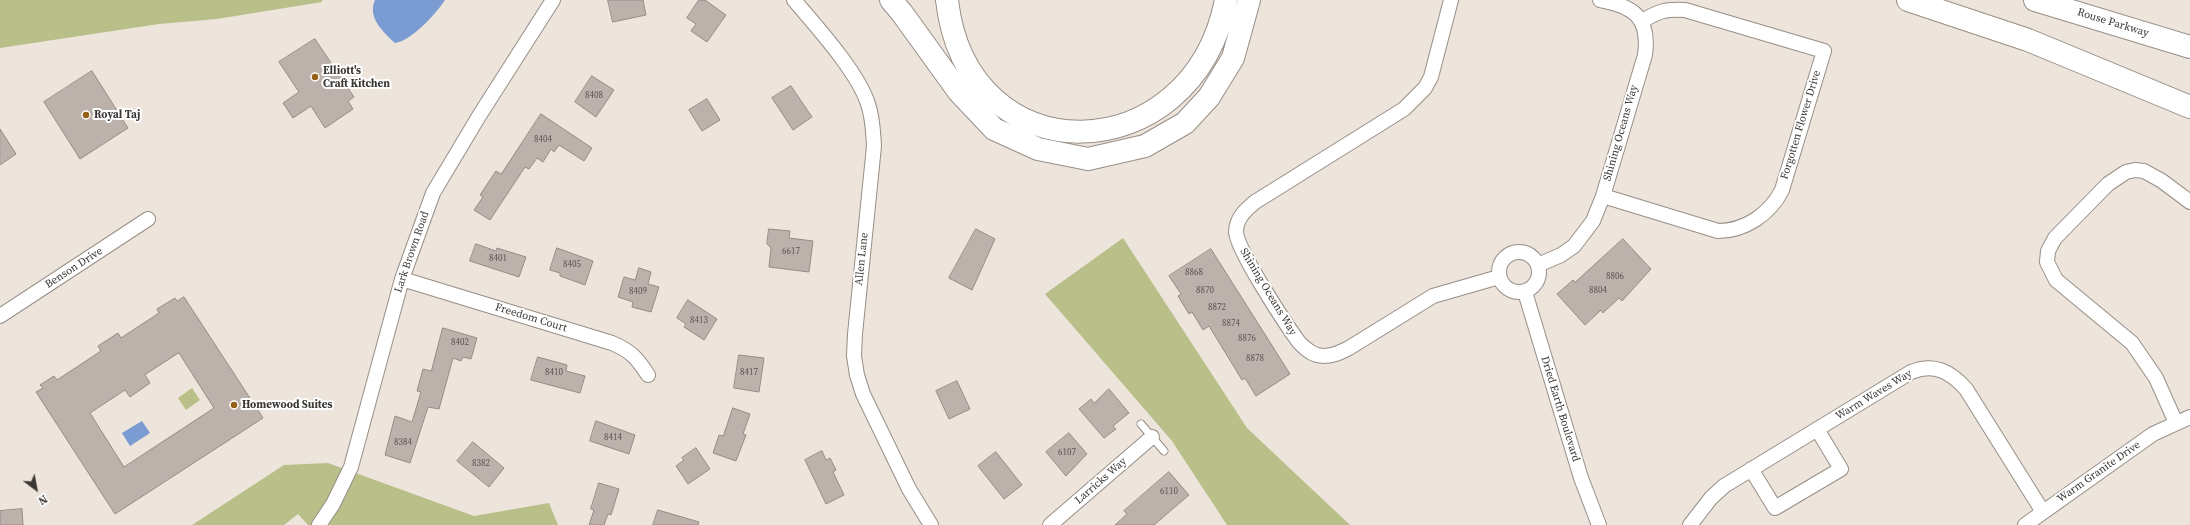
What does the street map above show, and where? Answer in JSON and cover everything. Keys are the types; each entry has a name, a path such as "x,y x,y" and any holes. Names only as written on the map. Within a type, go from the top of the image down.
{"main road":[{"path":"891,0 902,12 959,92 994,128 1038,149 1088,159 1145,146 1185,123 1209,97 1233,58 1249,0"},
{"path":"947,0 949,21 957,45 977,81 992,98 1012,112 1038,125 1062,131 1090,132 1132,122 1152,113 1174,96 1193,76 1204,59 1215,37 1226,0"},
{"path":"1908,0 2028,40 2190,107"},
{"name":"Rouse Parkway","path":"2035,0 2190,47"}],"street":[{"name":"Lark Brown Road","path":"319,525 333,504 351,467 402,280 433,193 467,136 553,0"},
{"name":"Allen Lane","path":"794,0 858,82 868,103 873,124 874,146 854,356 857,375 875,420 909,489 931,525"},
{"name":"Shining Oceans Way","path":"1450,0 1431,77 1415,99 1404,109 1250,206 1245,210 1238,221 1236,232 1242,252 1298,341 1316,355 1336,354 1349,348 1433,296 1499,277"},
{"path":"1600,0 1623,6 1642,21"},
{"name":"Forgotten Flower Drive","path":"1603,196 1718,231 1730,231 1741,227 1770,210 1782,190 1824,51 1685,10 1669,9 1658,12 1642,21"},
{"name":"Shining Oceans Way","path":"1538,265 1561,255 1574,246 1587,230 1603,196 1645,55 1647,41 1642,21"},
{"path":"2176,423 2156,378 2132,343 2056,280 2047,262 2048,251 2055,238 2108,184 2126,172 2135,170 2144,171 2162,181 2190,202"},
{"name":"Benson Drive","path":"0,316 148,219"},
{"path":"1522,251 1529,253 1538,265 1538,279 1533,287 1525,292 1508,290 1502,284 1499,277 1498,270 1502,260 1513,252 1522,251"},
{"name":"Freedom Court","path":"402,280 612,343 627,349 639,361 648,375"},
{"name":"Dried Earth Boulevard","path":"1525,292 1581,478 1599,525"},
{"name":"Warm Waves Way","path":"1690,525 1711,498 1724,486 1911,372 1922,368 1942,370 1951,374 1966,389 2043,512"},
{"name":"Warm Granite Drive","path":"2025,525 2153,434 2190,417"},
{"path":"1751,469 1776,508 1841,469 1817,429"},
{"name":"Larricks Way","path":"1050,525 1152,437"}],"lane":[{"path":"1141,424 1164,451"}],"green space":[{"path":"0,0 322,0 322,2 217,19 159,24 0,48"},
{"path":"1123,238 1247,428 1350,525 1227,525 1172,441 1045,294"},
{"path":"192,388 200,400 186,410 178,398"},
{"path":"328,463 474,516 549,503 558,525 308,525 298,514 284,525 192,525 284,465"}],"water":[{"path":"375,0 445,0 423,26 408,37 395,43 381,29 375,18 373,6"},
{"path":"142,421 150,433 130,446 122,433"}],"building":[{"path":"608,0 643,0 646,15 613,22"},
{"path":"699,0 705,0 726,15 707,42 691,31 696,24 687,18"},
{"name":"Elliott's Craft Kitchen","path":"315,39 354,97 348,101 353,109 325,128 311,106 293,118 283,103 299,92 279,62"},
{"name":"Royal Taj","path":"92,71 128,128 80,159 44,102"},
{"path":"592,76 614,90 596,117 575,102"},
{"path":"791,86 812,117 793,130 772,98"},
{"path":"707,99 720,120 702,131 689,110"},
{"path":"541,114 592,148 584,161 559,145 554,152 551,149 543,162 537,158 529,169 525,167 490,220 474,210 483,197 480,195 496,171 501,174"},
{"path":"0,129 16,154 0,165"},
{"path":"769,229 790,231 789,238 813,241 809,272 769,267 771,248 767,244"},
{"path":"976,229 995,239 972,290 949,278"},
{"path":"1623,239 1651,269 1622,301 1619,298 1603,313 1601,310 1585,325 1557,294 1573,280 1575,282"},
{"path":"476,244 496,251 497,248 526,257 519,277 470,261"},
{"path":"557,248 593,261 585,285 560,276 560,273 550,270"},
{"path":"1211,249 1290,374 1256,396 1245,378 1242,380 1209,326 1203,330 1192,312 1189,314 1178,296 1181,294 1169,276"},
{"path":"639,268 651,272 648,284 659,287 651,312 632,307 633,302 618,297 624,277 635,280"},
{"name":"Homewood Suites","path":"184,297 263,418 115,514 36,392 43,388 40,385 54,376 57,380 101,351 98,346 118,333 121,338 159,313 157,309 175,298 177,301","holes":["179,353 214,408 124,467 90,413 125,390 130,397 150,383 145,375"]},
{"path":"688,300 717,319 704,340 684,327 686,324 677,318"},
{"path":"443,328 477,338 471,359 463,357 461,361 453,358 439,409 428,407 410,463 385,455 395,416 412,422 421,392 417,391 423,369 431,371"},
{"path":"739,355 764,358 759,392 734,388"},
{"path":"538,357 567,365 566,371 585,376 580,393 531,380"},
{"path":"957,381 970,409 949,419 936,391"},
{"path":"1109,389 1129,413 1113,426 1116,429 1104,438 1079,409 1091,399 1094,403"},
{"path":"733,408 750,414 743,434 746,435 736,461 713,453 719,435 723,436"},
{"path":"596,421 635,435 629,454 590,441"},
{"path":"1069,433 1087,454 1066,476 1046,452"},
{"path":"473,442 504,468 489,487 457,461"},
{"path":"696,448 710,469 688,484 676,466 684,460 682,458"},
{"path":"822,451 826,460 830,458 836,470 833,472 844,495 826,504 805,460"},
{"path":"996,452 1022,485 1004,499 978,466"},
{"path":"1169,472 1189,495 1154,525 1115,525 1127,514 1124,511"},
{"path":"599,483 619,489 611,515 608,514 604,525 589,525 594,510 591,509"},
{"path":"22,509 23,525 0,525 0,511"},
{"path":"658,510 699,522 698,525 653,525"}],"place":[{"name":"Elliott's Craft Kitchen","path":"315,77"},
{"name":"Royal Taj","path":"86,115"},
{"name":"Homewood Suites","path":"234,405"}]}
